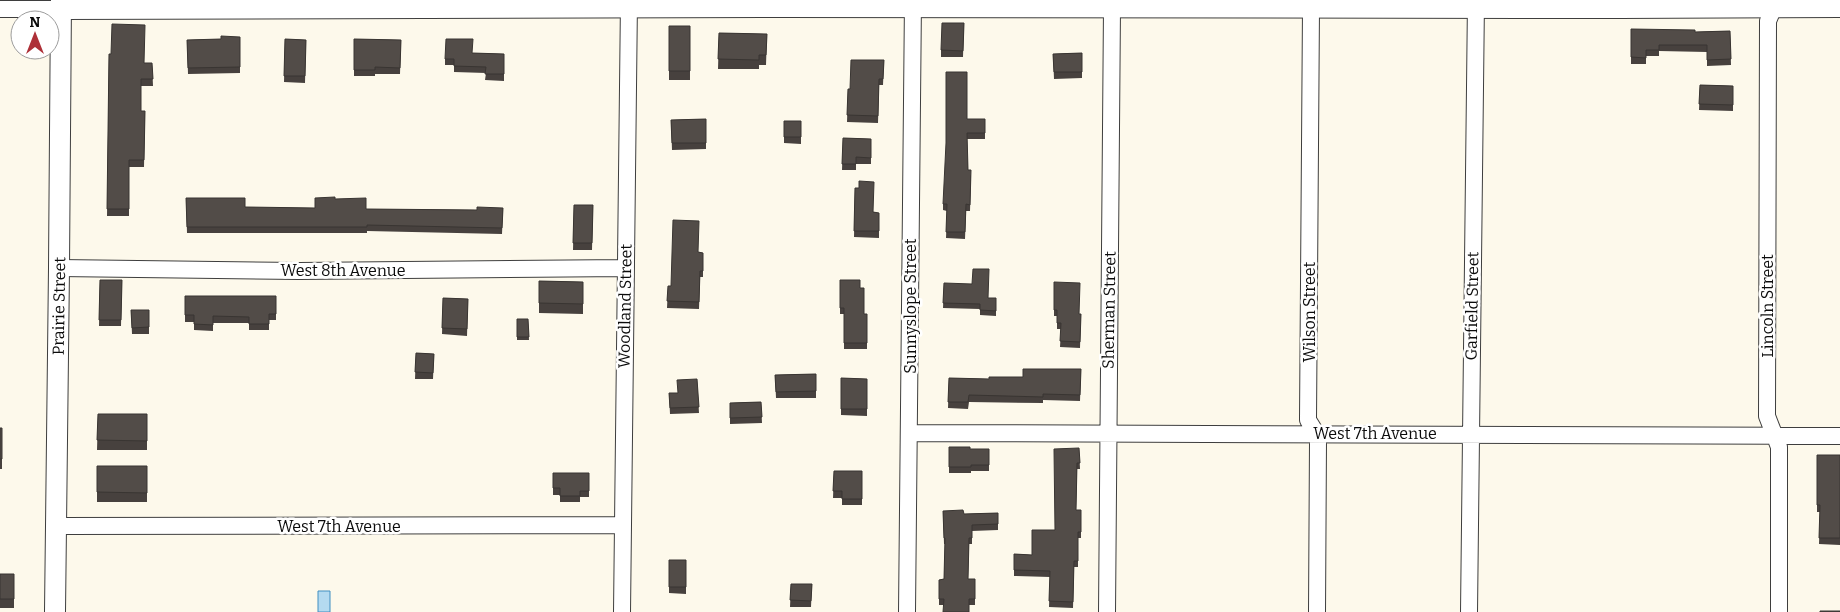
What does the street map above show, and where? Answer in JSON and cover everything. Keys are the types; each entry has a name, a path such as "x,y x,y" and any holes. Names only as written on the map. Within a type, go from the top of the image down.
{"street":[{"path":"0,9 60,5 629,4 913,4 1112,8 1209,4 1311,8 1476,4 1776,4 1840,7"},
{"name":"Woodland Street","path":"622,612 629,4"},
{"name":"Sunnyslope Street","path":"907,612 913,4"},
{"name":"Garfield Street","path":"1469,612 1476,4"},
{"name":"Lincoln Street","path":"1776,4 1768,21 1767,416 1776,435 1779,447 1779,612"},
{"name":"Prairie Street","path":"55,612 60,5"},
{"name":"Sherman Street","path":"1107,612 1112,8"},
{"name":"Wilson Street","path":"1311,8 1308,420 1316,433 1318,442 1317,612"},
{"name":"West 8th Avenue","path":"59,268 299,271 626,268"},
{"name":"West 7th Avenue","path":"909,433 1840,436"},
{"name":"West 7th Avenue","path":"56,526 622,525"}],"water":[{"path":"318,591 330,591 330,612 318,612"}],"building":[{"path":"942,23 964,23 963,51 941,50"},
{"path":"112,24 145,25 144,63 152,63 153,79 141,79 141,111 145,111 144,160 129,160 129,209 107,209 109,54 111,54"},
{"path":"669,26 690,26 690,71 669,71"},
{"path":"1631,29 1695,30 1695,32 1730,31 1731,59 1707,60 1707,45 1659,45 1659,50 1646,50 1646,58 1631,57"},
{"path":"719,33 767,34 766,55 759,55 759,60 718,59"},
{"path":"221,36 240,37 240,67 188,68 187,40 221,39"},
{"path":"285,39 306,40 305,76 284,76"},
{"path":"354,39 401,40 400,68 375,67 375,70 354,70"},
{"path":"446,39 473,39 472,53 504,54 504,74 485,74 486,67 454,66 454,59 445,59"},
{"path":"1082,53 1082,72 1054,72 1053,54"},
{"path":"851,60 884,60 883,79 879,79 878,116 847,115"},
{"path":"946,72 967,72 967,119 985,119 985,133 967,133 968,170 971,170 970,205 966,204 965,232 946,232 947,204 943,204 946,143"},
{"path":"1700,85 1733,86 1733,105 1699,104"},
{"path":"706,119 706,143 672,143 671,120"},
{"path":"784,121 801,121 801,137 784,137"},
{"path":"843,138 871,139 871,158 856,157 856,164 842,164"},
{"path":"859,181 874,182 873,212 879,213 879,231 854,231 855,188 859,188"},
{"path":"335,197 335,199 366,198 366,209 477,210 477,207 503,208 502,228 367,225 367,227 187,227 186,198 245,198 245,207 315,208 315,198"},
{"path":"574,205 593,205 592,243 573,243"},
{"path":"673,220 699,221 698,252 703,253 703,271 700,271 699,302 667,301 668,286 671,286"},
{"path":"973,269 989,269 988,298 996,298 996,311 980,310 980,304 943,303 944,283 972,284"},
{"path":"100,280 122,280 121,320 99,320"},
{"path":"840,280 860,280 860,288 864,288 864,314 867,314 867,343 844,343 844,308 840,308"},
{"path":"539,281 583,282 583,304 539,303"},
{"path":"1054,282 1080,283 1080,342 1060,341 1061,323 1057,323 1057,310 1054,310"},
{"path":"185,296 276,296 276,314 269,314 269,324 249,324 249,317 213,316 213,325 194,324 194,315 185,315"},
{"path":"443,298 468,299 467,329 442,328"},
{"path":"131,310 149,310 149,327 132,328"},
{"path":"517,319 528,319 529,337 517,337"},
{"path":"416,353 434,354 433,373 415,372"},
{"path":"1023,369 1081,369 1080,395 1043,394 1043,397 969,395 968,402 948,402 949,378 989,379 989,377 1023,377"},
{"path":"816,374 816,391 776,392 775,375"},
{"path":"841,378 867,379 867,409 841,409"},
{"path":"697,379 699,407 670,408 669,393 678,393 677,380"},
{"path":"761,402 762,417 730,418 730,403"},
{"path":"98,414 147,414 147,441 97,440"},
{"path":"0,428 2,428 2,459 0,459"},
{"path":"949,447 989,449 989,465 949,467"},
{"path":"1079,448 1080,463 1077,463 1076,510 1081,510 1081,532 1078,532 1078,561 1074,561 1073,602 1049,601 1050,571 1014,570 1014,554 1032,555 1032,530 1055,530 1054,449"},
{"path":"1817,455 1840,455 1840,538 1819,538 1820,505 1817,505"},
{"path":"97,466 147,466 147,493 97,492"},
{"path":"834,471 862,471 862,499 842,499 842,491 833,491"},
{"path":"553,473 589,473 589,491 580,491 580,496 560,496 560,488 553,488"},
{"path":"963,510 964,514 998,513 998,524 972,525 972,538 969,538 968,579 975,579 975,599 969,599 969,612 943,612 944,599 939,599 939,580 944,579 945,538 943,511"},
{"path":"669,560 686,560 686,587 669,587"},
{"path":"0,574 14,574 14,599 0,599"},
{"path":"791,584 812,584 811,601 790,600"},
{"path":"1840,611 1840,612 1820,612"}]}
